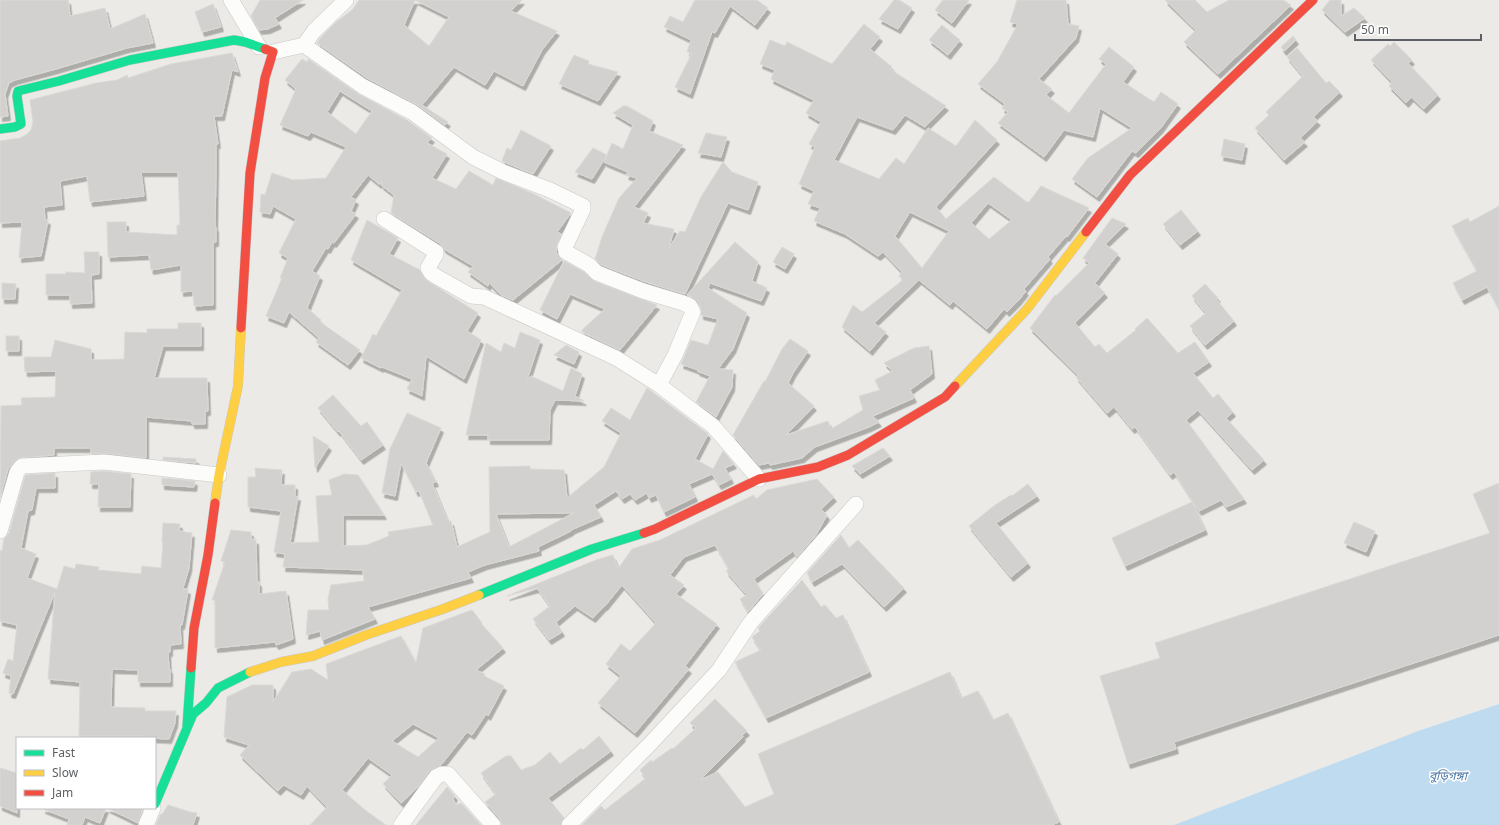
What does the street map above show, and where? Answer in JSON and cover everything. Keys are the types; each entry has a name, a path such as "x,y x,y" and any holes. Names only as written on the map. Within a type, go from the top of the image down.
{"street":[{"path":"231,0 258,47"},
{"path":"0,129 15,127 21,124 18,91 59,81 130,60 234,40 245,42 273,52 304,45 314,31 346,0"},
{"path":"156,802 193,714 206,703 218,688 251,672 281,662 313,656 366,635 443,609 592,549 655,528 759,479 818,467 848,455 945,397 1027,309 1130,175 1314,0"},
{"path":"304,45 362,86 412,112 473,157 503,172 550,190 583,206 583,209 565,247 566,252 589,265 597,273 643,291 690,306 693,312 675,355 659,385"},
{"path":"187,726 194,628 208,555 219,475 238,386 250,173 265,78 273,52"},
{"path":"384,219 436,252 428,268 431,273 437,277 471,296 484,297 616,358 659,385 713,426 759,479"},
{"path":"1,522 17,472 22,466 104,462 219,475"},
{"path":"569,825 650,744 719,670 751,622 856,504"},
{"path":"401,825 436,777 442,774 448,774 493,825"},
{"path":"146,825 153,809"}],"water":[{"name":"বুড়িগঙ্গা","path":"1499,704 1499,825 1174,825 1421,730"}],"building":[{"path":"0,0 68,0 70,16 105,8 110,29 145,14 153,43 127,48 15,80 9,83 5,94 8,116 0,117"},
{"path":"260,0 303,0 275,18 279,24 268,29 259,30 251,16"},
{"path":"359,0 415,0 522,0 511,11 557,31 542,50 523,86 494,71 485,85 454,67 422,105 448,122 445,125 416,104 367,78 317,43 336,22 352,10","holes":["415,0 449,17 429,46 404,25"]},
{"path":"695,0 757,0 768,8 755,25 730,6 715,33 712,32 690,94 675,87 692,53 687,52 691,40 664,27 670,16 683,22"},
{"path":"894,0 899,0 912,8 898,29 879,19"},
{"path":"943,0 969,0 952,23 935,10"},
{"path":"1017,0 1066,0 1068,24 1079,26 1076,38 1039,79 1052,89 1046,95 1069,113 1106,64 1099,59 1109,47 1134,67 1123,82 1154,102 1161,92 1178,104 1160,129 1136,153 1132,151 1097,197 1072,179 1088,158 1132,128 1100,108 1093,137 1064,130 1044,157 998,123 1008,112 1002,108 1005,104 978,84 997,62 1018,24 1010,22"},
{"path":"1165,0 1195,0 1207,12 1229,0 1283,0 1291,5 1218,74 1184,42 1196,30"},
{"path":"1330,0 1341,0 1341,16 1354,8 1365,18 1345,32 1322,10"},
{"path":"213,4 221,27 202,32 195,12"},
{"path":"864,24 880,37 870,49 892,67 890,69 946,106 925,127 905,115 893,130 857,117 834,160 879,179 896,158 904,164 928,128 956,146 975,120 997,140 936,207 946,219 994,177 1027,202 1029,202 1041,186 1089,208 1067,237 1066,236 1048,257 1050,259 1024,289 1026,291 1018,301 1007,312 1004,309 987,329 953,301 950,305 919,280 874,323 886,332 870,351 842,327 853,305 862,312 903,280 899,276 902,272 883,252 878,256 845,234 814,221 820,208 808,204 814,191 799,184 815,147 809,144 821,122 806,113 814,100 771,79 775,70 760,64 770,40 785,46 787,42 832,64","holes":["988,203 1012,220 989,239 971,223","910,212 949,231 922,268 895,236"]},
{"path":"942,25 960,40 948,55 929,40"},
{"path":"1293,36 1296,40 1284,51 1281,47"},
{"path":"1394,42 1412,60 1408,63 1438,95 1424,109 1411,97 1406,103 1389,86 1392,82 1371,60 1388,44 1390,46"},
{"path":"1297,48 1326,83 1329,81 1340,92 1313,117 1318,121 1300,138 1305,142 1284,160 1255,128 1269,115 1266,112 1303,76 1287,57"},
{"path":"232,53 238,72 232,70 222,116 214,116 218,144 216,144 216,242 213,242 213,305 194,306 193,291 181,292 181,265 151,270 149,255 108,257 107,222 126,222 126,232 177,235 177,225 180,225 178,172 141,172 144,196 90,202 87,176 60,181 62,205 44,207 45,220 48,220 41,256 19,258 22,222 0,223 0,141 20,138 31,130 33,122 30,100 96,83 117,80 127,75 128,78 171,64"},
{"path":"574,55 589,61 588,64 618,72 598,101 559,84"},
{"path":"302,59 307,62 308,59 357,93 407,120 432,138 427,143 447,154 432,178 456,189 469,171 493,185 496,178 532,193 571,213 557,232 561,234 556,252 562,260 513,300 501,295 489,283 488,286 468,272 473,266 444,249 441,244 391,213 394,195 381,185 382,182 379,184 368,175 351,197 356,200 351,211 356,214 334,243 332,242 328,249 326,248 312,271 320,276 307,308 321,320 320,322 360,350 348,365 316,342 319,338 289,312 284,323 266,316 282,278 280,278 288,258 279,253 296,219 273,206 270,214 260,212 261,194 265,195 272,173 293,180 326,178 346,147 311,132 308,136 280,125 296,89 285,80","holes":["340,91 372,111 356,134 327,112"]},
{"path":"623,106 627,106 653,121 649,131 683,145 634,207 648,213 643,223 674,229 669,248 680,231 685,232 701,197 723,162 732,172 758,182 748,210 728,203 685,294 646,282 602,265 595,259 602,237 619,198 637,178 626,175 628,172 604,162 612,143 623,149 633,125 613,113"},
{"path":"521,130 551,146 533,174 502,161 507,148 511,150"},
{"path":"706,133 727,137 721,157 698,153"},
{"path":"1224,139 1245,144 1242,160 1221,156"},
{"path":"593,148 607,155 592,179 575,172"},
{"path":"1499,206 1499,309 1487,287 1462,300 1453,283 1477,271 1452,226 1468,218 1470,222"},
{"path":"1181,210 1198,231 1180,245 1163,224"},
{"path":"1112,218 1126,224 1105,244 1118,254 1095,283 1105,293 1075,323 1095,347 1099,344 1107,353 1136,330 1135,329 1147,318 1178,353 1195,342 1209,362 1193,373 1213,398 1218,394 1233,412 1226,418 1264,460 1252,470 1198,410 1186,420 1244,499 1226,507 1221,500 1199,511 1174,472 1170,475 1135,427 1132,429 1114,407 1107,413 1076,377 1078,375 1030,328 1055,295 1056,296 1089,263 1083,258"},
{"path":"367,220 398,238 389,254 420,270 426,280 478,313 467,331 481,340 464,379 426,356 422,396 407,389 412,379 382,367 381,368 361,358 373,334 376,336 402,290 351,260"},
{"path":"735,242 758,262 752,281 767,288 761,301 710,283 708,288 747,313 733,349 718,369 733,370 732,387 716,417 696,402 710,376 681,364 691,340 708,345 718,319 701,315 701,308 698,302 694,298 687,295"},
{"path":"782,247 794,254 785,269 773,262"},
{"path":"84,252 99,252 99,274 91,275 92,303 70,304 70,295 46,295 46,274 66,274 66,272 85,273"},
{"path":"564,261 584,272 594,281 657,305 620,350 582,332 582,330 605,309 570,294 557,319 540,310"},
{"path":"2,283 16,284 15,299 2,299"},
{"path":"1205,284 1218,298 1216,299 1234,321 1205,345 1190,326 1206,313 1192,296"},
{"path":"178,323 201,323 201,346 163,346 154,378 207,378 208,411 205,411 205,424 192,424 192,421 146,417 146,458 105,453 91,454 91,448 54,448 54,455 18,458 8,469 0,498 1,406 22,405 21,398 55,397 56,371 25,372 24,357 51,357 55,340 91,349 91,360 124,359 125,332 147,333 147,329 178,329"},
{"path":"520,332 540,340 527,380 531,376 563,391 571,368 582,374 575,396 584,401 555,400 550,410 549,440 488,440 488,435 466,435 486,343 501,352 504,343 515,348"},
{"path":"6,336 19,336 19,351 6,351"},
{"path":"790,339 808,351 788,383 814,406 786,435 828,421 831,429 863,410 859,396 880,390 875,380 893,371 884,363 914,348 929,346 932,374 910,390 914,398 873,416 879,422 815,447 802,458 770,465 769,463 759,465 733,435 764,381 765,382 782,349"},
{"path":"566,345 579,352 574,364 554,355"},
{"path":"647,388 708,434 695,459 713,469 723,451 734,464 725,468 731,479 719,485 712,474 689,484 695,497 664,512 656,495 649,498 647,493 635,500 630,494 622,499 616,491 594,505 601,517 538,547 539,551 485,565 468,572 471,578 368,607 375,619 322,640 320,631 306,635 308,610 329,610 328,599 331,585 364,581 363,570 283,567 285,554 274,552 281,511 248,507 248,477 256,477 255,468 282,470 281,485 295,485 295,497 298,496 290,543 319,542 316,496 332,495 329,480 344,474 358,475 384,515 343,515 343,546 367,545 389,536 388,532 433,525 419,491 416,492 401,463 395,496 382,493 390,449 407,413 441,428 426,463 436,482 432,483 448,522 451,521 457,547 490,532 489,467 530,466 530,469 564,470 567,498 604,467 621,433 602,421 611,408 630,420","holes":["568,513 574,513 509,547 496,514"]},
{"path":"333,395 361,426 367,422 383,445 361,460 339,431 338,432 318,408"},
{"path":"313,436 329,446 315,468"},
{"path":"883,448 890,456 860,474 852,466"},
{"path":"163,457 196,459 196,463 163,460"},
{"path":"104,471 131,474 130,507 98,507 99,484 90,484 91,472"},
{"path":"55,473 55,488 36,488 32,510 28,511 21,548 36,554 27,578 57,589 64,566 75,569 76,564 99,567 98,570 141,574 142,566 161,568 163,523 180,524 179,531 192,533 189,568 183,588 188,590 182,625 180,625 181,644 170,645 170,652 168,652 170,682 138,682 138,670 112,669 111,707 145,708 145,711 176,711 175,723 169,739 156,738 156,737 148,736 79,736 80,682 48,679 55,592 13,694 9,693 11,676 3,673 8,659 13,661 17,625 0,621 0,550 2,551 4,539 9,533 26,475"},
{"path":"162,478 195,481 194,487 162,485"},
{"path":"817,479 834,497 821,509 827,515 816,535 797,557 793,551 754,579 763,594 748,612 740,599 747,595 726,571 729,569 715,545 684,557 670,575 684,585 676,594 717,624 685,666 689,669 635,733 598,703 621,676 606,664 621,644 630,651 656,623 622,585 593,618 575,606 556,622 562,632 549,640 533,619 550,606 537,588 507,596 596,560 613,555 618,569 632,549 660,540 754,495 756,499 767,490"},
{"path":"1499,483 1499,635 1174,742 1176,749 1128,764 1100,676 1160,658 1155,643 1490,533 1473,494"},
{"path":"1028,484 1037,496 996,523 1028,563 1011,577 969,526 995,505 1011,495 1012,496"},
{"path":"1192,502 1205,530 1125,566 1112,538"},
{"path":"1354,522 1375,531 1366,552 1344,543"},
{"path":"231,530 251,532 251,539 256,540 257,582 259,582 259,594 286,591 293,639 276,645 275,642 215,648 215,600 212,600 225,562 221,561"},
{"path":"841,535 849,548 858,540 904,588 884,607 842,564 812,582 807,573"},
{"path":"802,580 821,607 825,605 836,618 843,615 869,672 766,718 735,662 761,650 752,637 760,631 758,628"},
{"path":"472,610 479,619 478,620 503,648 476,670 485,674 484,676 504,686 488,716 486,714 472,735 467,732 440,766 429,771 418,787 401,803 383,784 392,775 368,758 342,790 365,810 386,825 310,825 327,807 307,786 301,795 284,785 278,791 240,755 249,745 224,737 227,697 252,685 273,685 273,702 292,672 311,669 328,680 326,664 401,636 416,663 423,628","holes":["413,724 439,738 418,757 392,741"]},
{"path":"950,672 961,698 978,691 993,720 1008,713 1059,822 1052,825 582,825 601,806 605,810 646,778 640,770 651,760 652,762 672,748 673,749 696,728 690,723 715,699 747,731 742,735 743,737 700,780 718,772 745,807 774,794 758,754"},
{"path":"599,736 611,751 548,798 564,818 560,825 502,825 500,819 485,802 496,794 481,773 506,756 511,756 521,770 535,765 550,752 560,764 581,748 583,750"},
{"path":"0,768 16,773 17,813 0,806"},
{"path":"447,787 455,796 453,799 456,805 461,803 481,825 416,825"},
{"path":"168,805 197,813 193,825 156,825 160,815"},
{"path":"43,809 106,809 100,823 85,817 82,825 67,825 69,819"},
{"path":"109,809 143,809 138,823"}],"traffic: fast":[{"path":"0,129 15,127 21,124 17,96 18,91 59,81 130,60 234,40 265,49"},
{"path":"479,595 592,549 644,533"},
{"path":"187,726 191,668"},
{"path":"156,802 193,714 206,703 218,688 250,672"}],"traffic: slow":[{"path":"955,386 1027,309 1086,232"},
{"path":"215,503 219,475 238,386 241,328"},
{"path":"250,672 281,662 313,656 366,635 479,595"}],"traffic: jam":[{"path":"1086,232 1130,175 1313,0"},
{"path":"241,328 250,173 265,78 273,52 265,49"},
{"path":"644,533 759,479 818,467 848,455 945,397 955,386"},
{"path":"191,668 194,628 208,555 215,503"}]}
